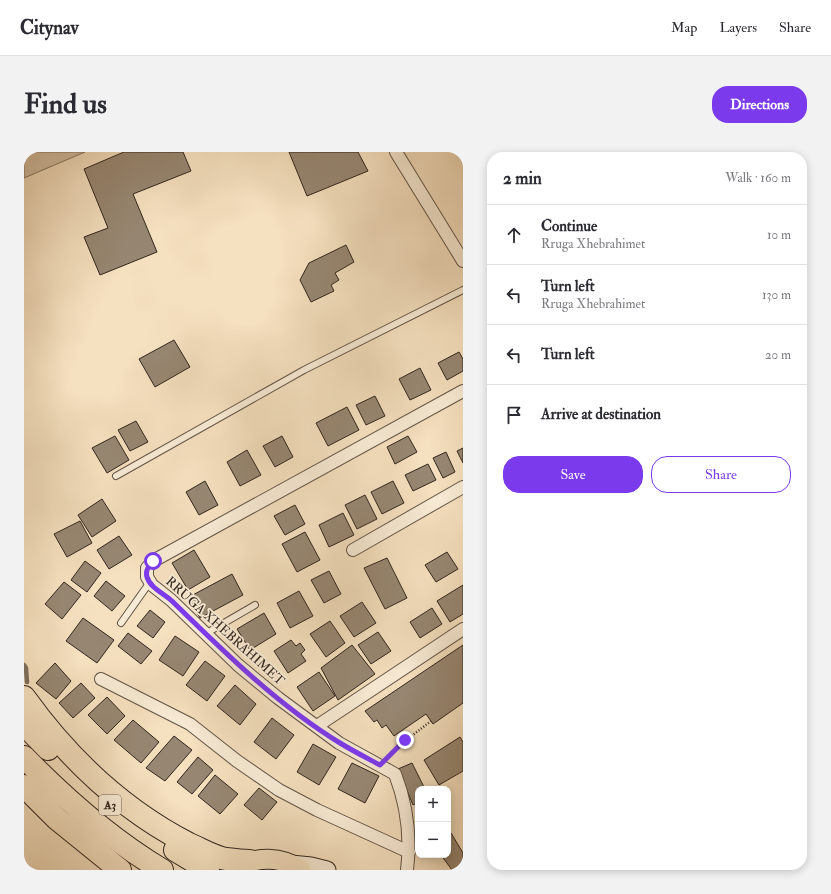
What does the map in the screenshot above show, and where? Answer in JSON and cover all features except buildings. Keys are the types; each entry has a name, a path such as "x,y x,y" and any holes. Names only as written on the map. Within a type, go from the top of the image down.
{"highway":[{"path":"24,697 58,741 97,779 126,803 176,837 240,866"},
{"name":"A3","path":"24,724 58,760 92,791 156,839 208,870"},
{"name":"A3","path":"24,757 79,811 141,857 162,870"},
{"path":"24,786 57,819 120,870"}],"main road":[{"path":"240,866 268,859 296,867"}],"street":[{"path":"396,152 463,261"},
{"name":"RRUGA XHEBRAHIMET","path":"407,870 409,831 400,786 396,774 339,743 278,698 205,634 150,582 147,577 147,568 153,561 463,391"},
{"path":"353,550 463,486"},
{"path":"317,726 463,629"},
{"path":"101,679 190,724 237,761 279,790 316,810 409,852"},
{"path":"296,867 311,866 327,870"}],"lane":[{"path":"116,476 304,370 463,290"},
{"path":"121,623 150,582"},
{"path":"205,634 255,605"}],"path":[{"path":"380,765 405,740 431,721"}],"shaded area":[{"path":"24,152 85,152 24,178"}],"waterway":[{"path":"24,665 26,668 27,682"}],"route":[{"path":"153,561 147,568 147,577 152,585 171,600 238,665 278,698 339,743 380,765 405,740"}]}
